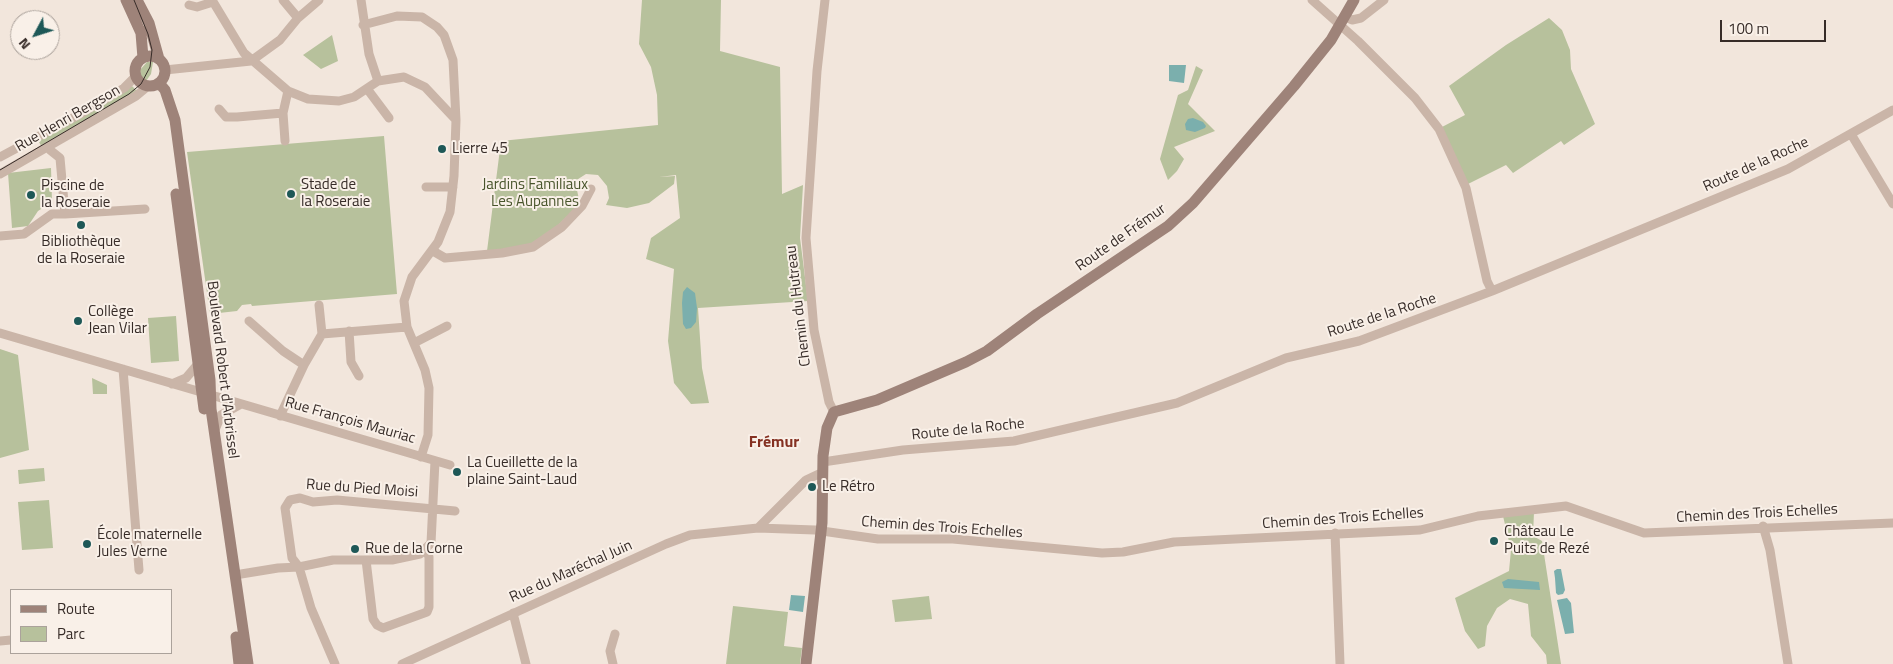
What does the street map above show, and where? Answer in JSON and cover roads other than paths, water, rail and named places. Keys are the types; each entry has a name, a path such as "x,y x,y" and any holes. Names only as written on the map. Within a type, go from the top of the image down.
{"street":[{"path":"126,0 141,33 143,58"},
{"path":"138,0 149,23 159,59 165,70"},
{"path":"283,0 298,18"},
{"path":"159,59 152,56 143,58 136,67 136,76 141,84 154,85 165,70 252,61 280,40 298,18 319,0"},
{"path":"361,0 363,25 369,54 378,81"},
{"name":"Chemin du Hutreau","path":"825,0 817,71 806,238 814,330 830,402 834,412"},
{"path":"1312,0 1343,21 1415,98 1439,129 1466,188 1487,281 1492,292"},
{"name":"Route de Frémur","path":"834,412 876,400 966,362 987,350 1168,226 1193,203 1294,86 1343,21 1354,0"},
{"path":"1343,21 1361,18 1384,0"},
{"path":"189,5 197,7 212,1 235,40 252,61 288,91 308,99 327,102 354,97 368,90 378,81 404,77 413,80 437,97 456,120"},
{"path":"363,25 396,16 422,17 437,27 449,45 453,60 456,120 450,212 433,251 412,278 407,290 404,312 407,327 425,370 429,388 428,435 422,457"},
{"name":"Rue Henri Bergson","path":"0,157 82,114 124,88 136,76"},
{"name":"Rue Henri Bergson","path":"0,174 154,85"},
{"name":"Boulevard Robert d'Arbrissel","path":"154,85 164,106 170,135 198,364 215,433 248,664"},
{"name":"Boulevard Robert d'Arbrissel","path":"154,85 165,90 175,120 239,664"},
{"path":"368,90 389,118"},
{"path":"285,140 283,113 288,91"},
{"path":"219,109 226,116 236,117 283,113"},
{"name":"Route de la Roche","path":"822,467 903,450 1014,441 1177,403 1286,358 1358,341 1492,292 1788,169 1893,110"},
{"path":"1851,134 1893,204"},
{"path":"50,150 60,158 65,214"},
{"path":"426,187 453,187"},
{"path":"433,251 445,258 502,254 533,247 562,227 582,206 591,189"},
{"path":"0,236 24,234 52,214 145,209"},
{"path":"280,416 304,365 322,334 319,305"},
{"path":"249,321 277,346 304,365"},
{"path":"414,343 447,326"},
{"path":"322,334 407,327"},
{"path":"349,331 352,362 359,376"},
{"name":"Rue François Mauriac","path":"0,333 450,465"},
{"path":"172,384 186,378 198,364"},
{"path":"123,369 139,570"},
{"path":"215,433 221,415 241,404"},
{"path":"806,664 821,532 822,467 828,428 834,412"},
{"path":"235,575 278,568 299,567 333,560 392,560 414,556 426,550 431,543 435,461"},
{"path":"758,528 806,480 822,467"},
{"name":"Rue du Pied Moisi","path":"335,664 311,608 299,567 292,558 285,508 290,500 300,498 313,502 337,500 456,511"},
{"name":"Chemin des Trois Echelles","path":"821,532 878,539 953,539 1102,553 1123,552 1174,542 1420,530 1478,516 1566,506 1644,533 1763,526 1893,522"},
{"path":"1763,526 1770,550 1788,664"},
{"name":"Rue du Maréchal Juin","path":"402,664 512,613 690,535 758,528 821,532"},
{"path":"1335,533 1340,664"},
{"path":"366,560 373,619 382,628 427,612 430,606 429,557 426,550"},
{"path":"512,613 526,664"},
{"path":"613,664 610,651 614,634"}],"water":[{"path":"1169,65 1186,65 1184,83 1169,81"},
{"path":"1193,118 1203,122 1206,126 1205,128 1195,132 1186,130 1185,124 1188,119"},
{"path":"687,287 695,293 697,308 696,322 691,328 686,329 683,324 682,303 683,292"},
{"path":"1561,569 1565,590 1563,594 1558,595 1556,593 1554,571"},
{"path":"1508,579 1539,582 1540,590 1504,588 1502,582"},
{"path":"791,595 805,596 803,612 789,610"},
{"path":"1567,598 1571,603 1574,633 1565,634 1557,600"}],"tram line":[{"path":"0,170 129,94 141,84 150,67 152,50 148,34 134,0"}],"place":[{"name":"Lierre 45","path":"442,149"},
{"name":"Stade de la Roseraie","path":"291,194"},
{"name":"Piscine de la Roseraie","path":"31,195"},
{"name":"Bibliothèque de la Roseraie","path":"81,225"},
{"name":"Collège Jean Vilar","path":"78,321"},
{"name":"La Cueillette de la plaine Saint-Laud","path":"457,472"},
{"name":"Le Rétro","path":"812,487"},
{"name":"Château Le Puits de Rezé","path":"1494,541"},
{"name":"École maternelle Jules Verne","path":"87,544"},
{"name":"Rue de la Corne","path":"355,549"}],"district":[{"name":"Frémur","path":"774,443"}],"park label":[{"name":"Jardins Familiaux Les Aupannes","path":"535,194"}]}
